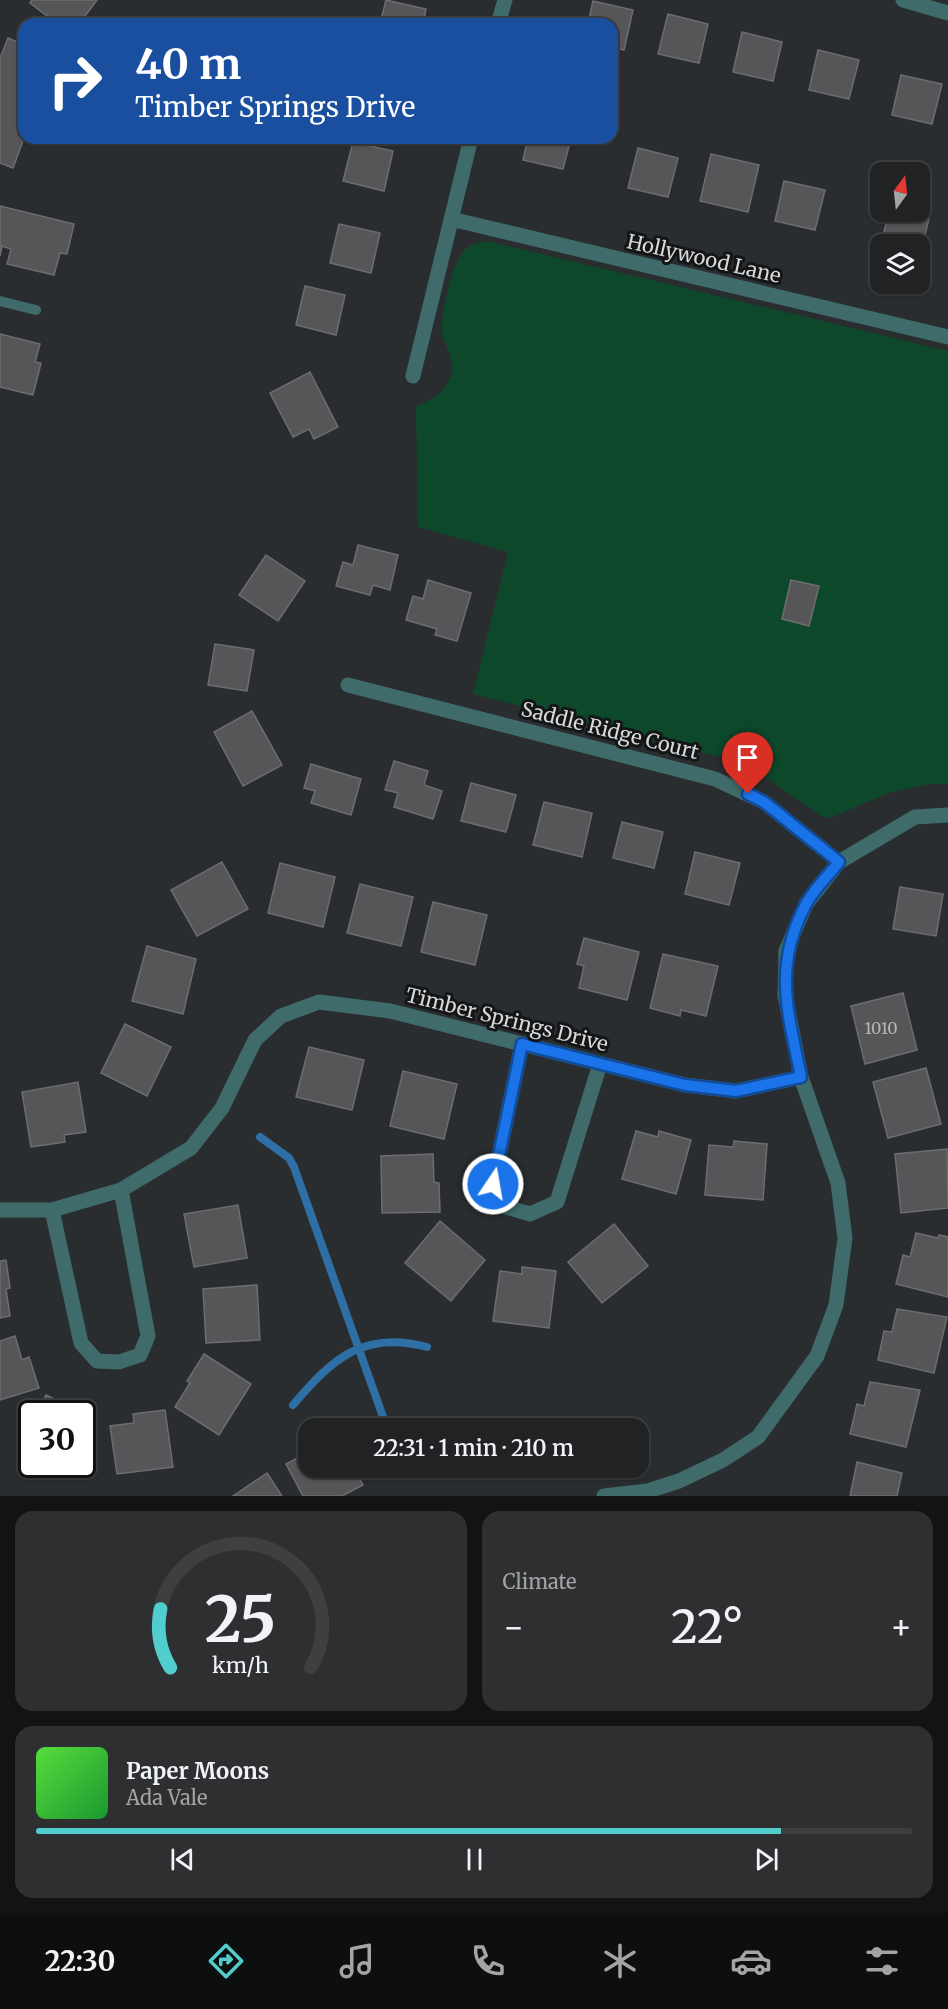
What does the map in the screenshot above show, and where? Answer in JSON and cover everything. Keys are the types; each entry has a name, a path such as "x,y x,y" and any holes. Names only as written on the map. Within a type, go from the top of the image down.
{"street":[{"path":"500,18 506,0"},
{"path":"903,0 948,13"},
{"path":"413,376 470,144"},
{"name":"Hollywood Lane","path":"451,219 948,337"},
{"name":"Saddle Ridge Court","path":"348,685 715,779 764,802 839,862"},
{"path":"604,1496 648,1491 679,1481 723,1460 758,1437 817,1356 836,1305 845,1239 838,1183 801,1077 784,995 786,951 806,904 839,862 915,817 948,815"},
{"name":"Timber Springs Drive","path":"0,1210 52,1210 121,1190 191,1148 222,1108 255,1040 281,1016 319,1002 390,1011 685,1085 736,1091 801,1077"},
{"path":"522,1044 493,1184 503,1206 530,1214 557,1202 600,1064"},
{"path":"52,1210 81,1343 98,1361 120,1362 140,1355 148,1336 121,1190"}],"lane":[{"path":"0,301 36,310"}],"green space":[{"path":"487,241 948,351 948,784 931,784 891,792 830,818 820,815 746,764 473,694 508,552 418,527 416,406 439,394 449,381 452,365 442,328 452,274 466,249"}],"building":[{"path":"32,0 97,0 84,18 46,18 47,16 30,3"},
{"path":"386,0 426,9 424,18 382,18"},
{"path":"593,1 633,10 624,50 618,48 618,18 589,18"},
{"path":"668,14 708,24 699,63 658,54"},
{"path":"742,32 782,42 773,81 733,72"},
{"path":"8,38 18,42 18,144 22,144 13,168 0,163 0,58"},
{"path":"818,50 859,60 849,99 809,90"},
{"path":"901,75 942,84 932,124 892,115"},
{"path":"352,144 393,151 384,191 343,181"},
{"path":"527,144 569,144 563,169 523,160"},
{"path":"638,148 678,158 668,197 628,188"},
{"path":"711,154 759,165 748,212 700,201"},
{"path":"784,181 825,190 815,230 775,221"},
{"path":"0,206 74,224 67,254 60,253 54,275 7,264 11,249 2,246 0,256"},
{"path":"886,222 928,222 925,234 884,234"},
{"path":"339,224 380,233 371,273 330,263"},
{"path":"305,286 345,295 336,335 296,325"},
{"path":"0,334 40,344 35,362 41,363 33,395 0,387"},
{"path":"310,372 338,427 314,439 309,429 293,437 270,393"},
{"path":"358,545 398,555 390,590 373,585 370,595 336,586 343,562 353,565"},
{"path":"266,555 305,581 278,621 239,595"},
{"path":"428,580 471,593 457,641 435,635 437,629 406,620 413,596 423,599"},
{"path":"791,580 819,586 809,626 782,619"},
{"path":"215,644 254,650 247,691 208,685"},
{"path":"252,711 282,765 243,786 214,732"},
{"path":"394,761 428,771 424,785 442,791 433,819 394,807 398,793 385,790"},
{"path":"311,764 361,779 351,815 311,803 315,791 304,788"},
{"path":"471,783 516,795 506,832 461,821"},
{"path":"544,802 592,813 582,857 533,845"},
{"path":"622,822 663,832 654,868 613,858"},
{"path":"695,852 740,863 729,905 685,894"},
{"path":"222,862 248,909 197,936 171,890"},
{"path":"280,863 335,877 323,927 268,913"},
{"path":"360,884 413,897 401,946 347,933"},
{"path":"900,887 943,894 936,936 893,929"},
{"path":"433,902 487,915 475,965 421,952"},
{"path":"584,938 639,952 627,1000 579,988 584,966 577,964"},
{"path":"147,946 196,959 183,1014 132,1001"},
{"path":"663,954 718,966 706,1016 681,1010 680,1016 650,1008"},
{"path":"903,993 917,1050 865,1064 851,1006"},
{"path":"125,1024 171,1047 147,1096 101,1073"},
{"path":"309,1047 364,1060 352,1110 296,1097"},
{"path":"926,1068 941,1124 888,1138 873,1082"},
{"path":"403,1071 457,1084 444,1139 390,1126"},
{"path":"78,1082 86,1132 64,1135 65,1142 31,1147 22,1092"},
{"path":"636,1131 658,1137 659,1131 691,1140 676,1194 622,1179"},
{"path":"734,1141 767,1144 763,1200 705,1195 709,1145 733,1147"},
{"path":"947,1149 948,1208 901,1213 895,1154"},
{"path":"433,1154 434,1182 439,1183 440,1212 382,1213 381,1156"},
{"path":"238,1205 247,1258 194,1267 184,1214"},
{"path":"440,1221 485,1260 451,1301 405,1263"},
{"path":"614,1224 648,1266 602,1303 568,1262"},
{"path":"916,1233 938,1238 939,1235 948,1237 948,1297 896,1284 903,1255 910,1257"},
{"path":"6,1260 10,1288 6,1289 10,1316 0,1318 0,1261"},
{"path":"522,1267 556,1271 549,1328 493,1321 500,1271 522,1274"},
{"path":"257,1285 260,1340 206,1343 203,1289"},
{"path":"897,1309 947,1317 934,1373 878,1360 884,1331 892,1332"},
{"path":"15,1336 22,1360 29,1357 39,1388 0,1400 0,1341"},
{"path":"204,1354 251,1384 219,1435 175,1407 190,1383 187,1381"},
{"path":"870,1382 920,1390 906,1447 850,1434 857,1404 864,1406"},
{"path":"46,1395 56,1400 44,1400"},
{"path":"165,1410 173,1467 117,1474 110,1426 134,1423 133,1414"},
{"path":"298,1458 298,1478 359,1478 363,1485 342,1496 303,1496 286,1464"},
{"path":"857,1462 902,1473 897,1496 850,1496"},
{"path":"267,1473 282,1496 233,1496"}],"waterway":[{"path":"260,1137 289,1158 294,1167 383,1418"},
{"path":"293,1405 321,1374 351,1352 385,1342 427,1347"}],"route":[{"path":"493,1184 522,1044 685,1085 736,1091 801,1077 784,995 786,951 806,904 839,862 764,802 748,794"}]}
